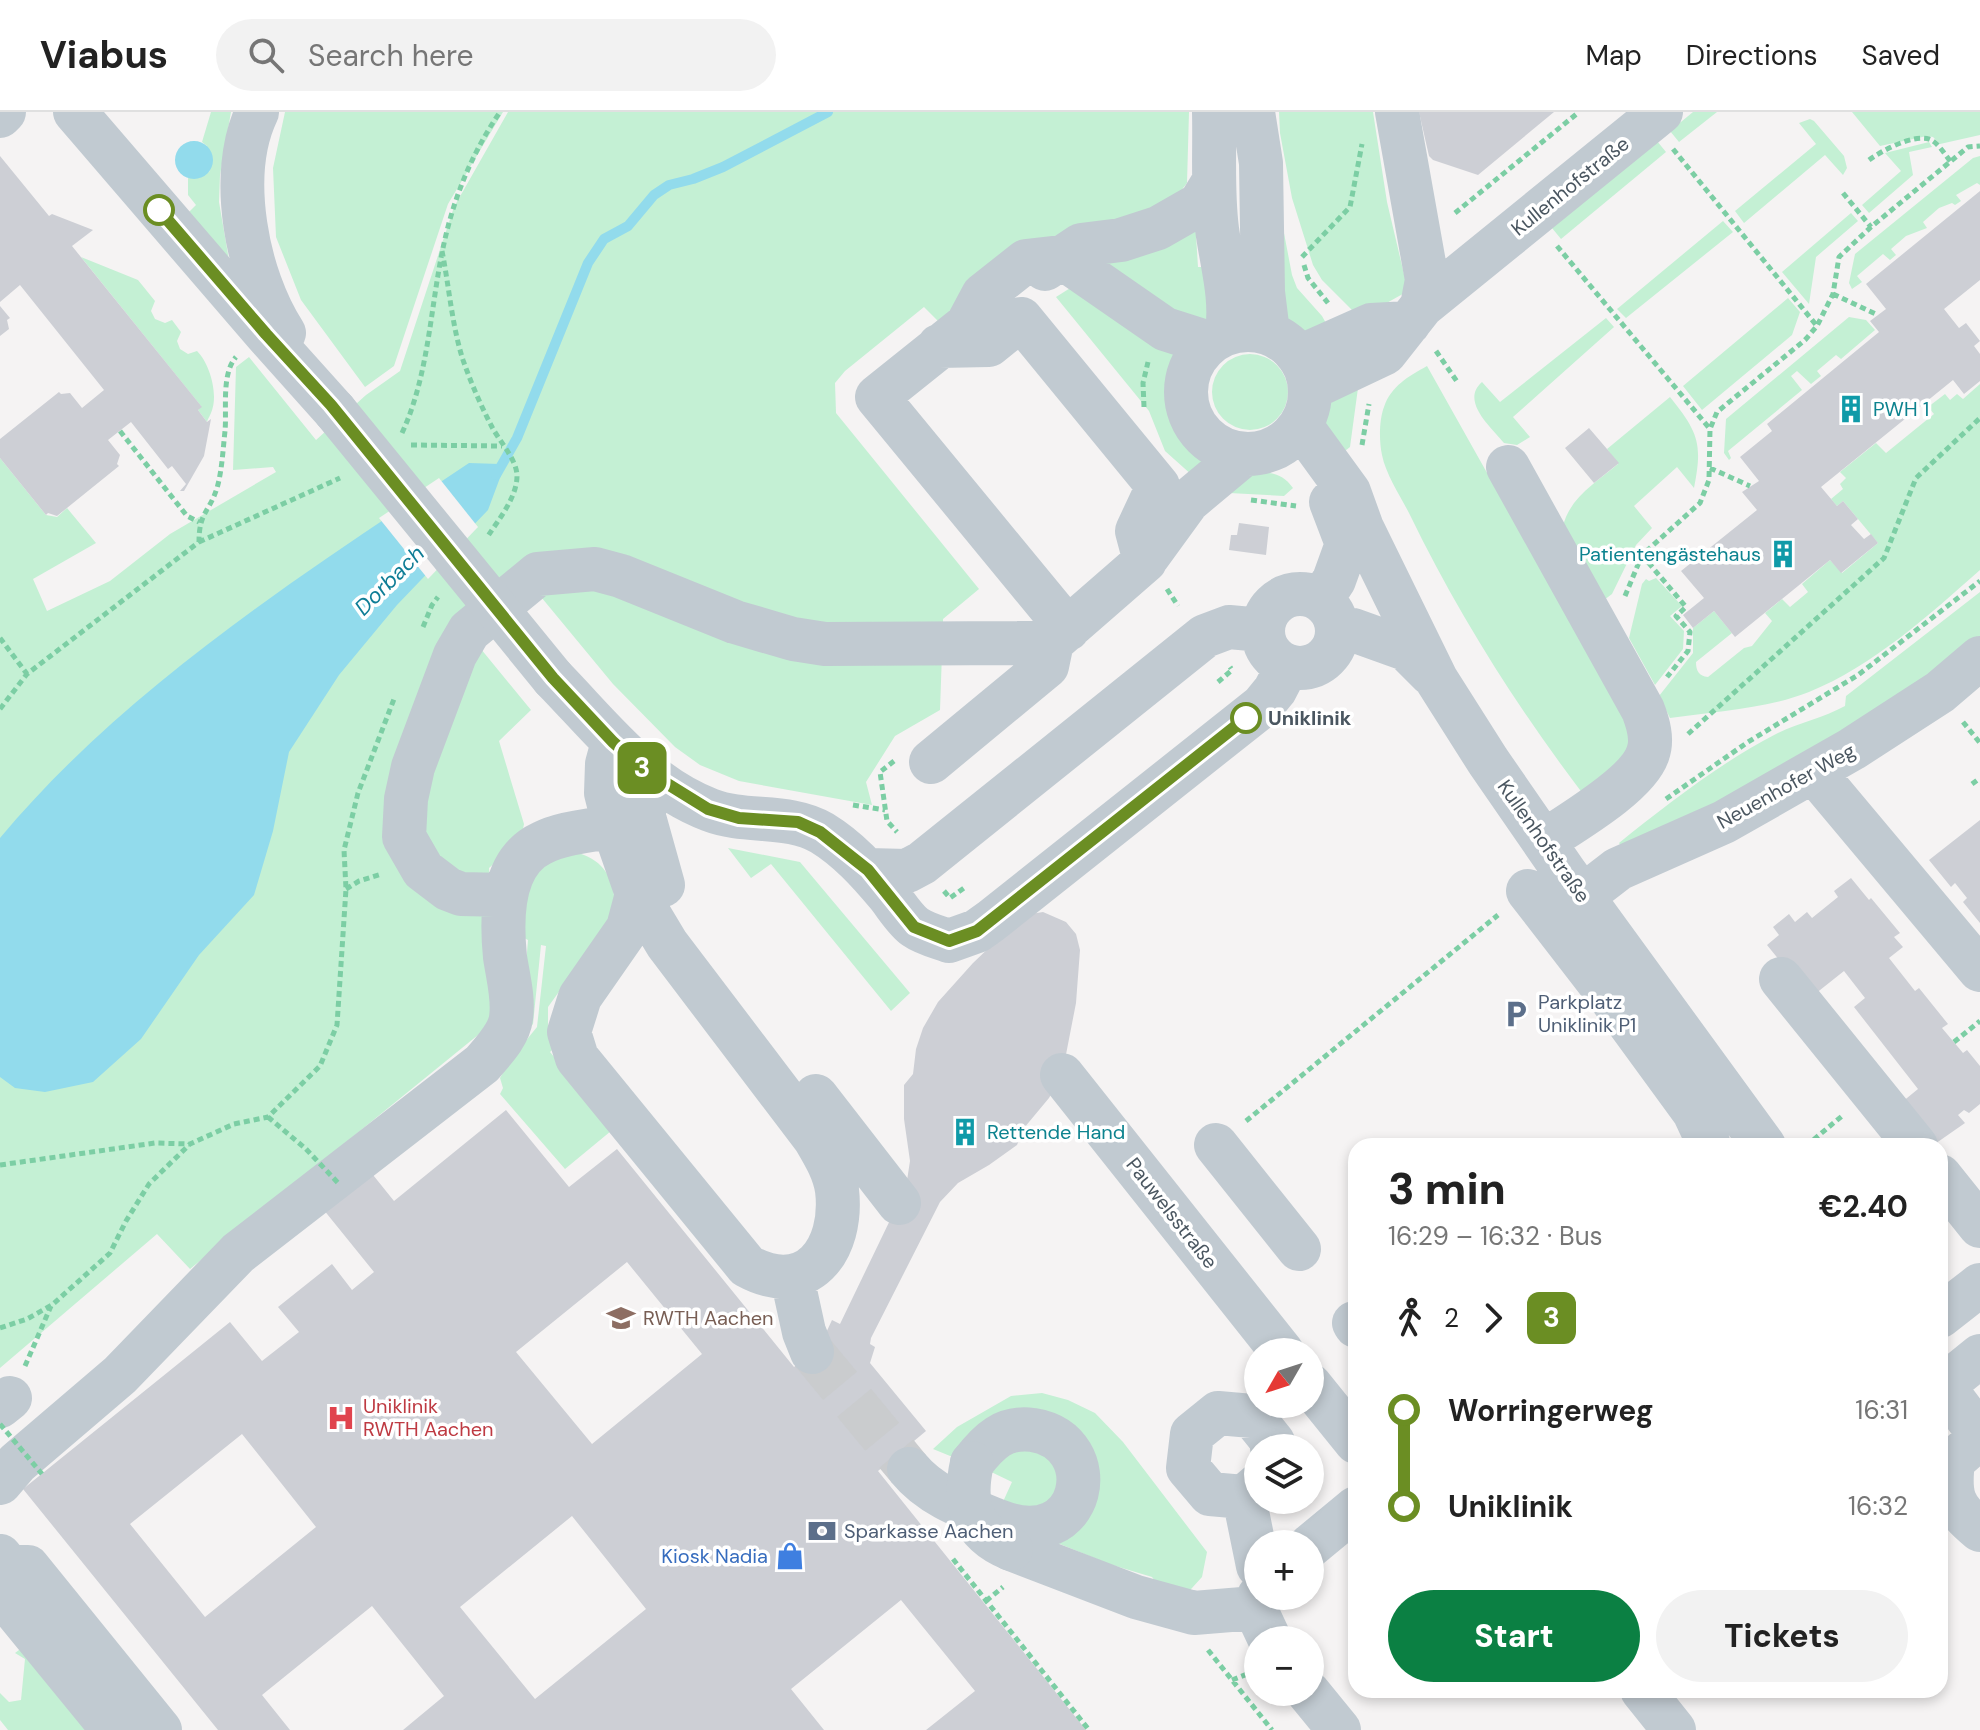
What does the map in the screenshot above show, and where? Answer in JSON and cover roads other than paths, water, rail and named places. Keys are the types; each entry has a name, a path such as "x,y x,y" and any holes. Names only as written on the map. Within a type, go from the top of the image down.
{"street":[{"path":"75,112 333,408 553,678 629,756 708,809 739,818 798,822 820,832 868,870 914,927 949,941 977,931 1262,706 1287,667"},
{"path":"257,112 246,155 242,188 246,227 256,268 270,312 333,408"},
{"path":"931,762 1047,666 1060,636 1145,561 1176,514 1221,494 1266,386 1230,313 1227,278 1217,230 1214,112"},
{"name":"Kullenhofstraße","path":"1253,112 1261,163 1266,386 1349,492 1327,507 1389,583 1436,679 1544,841 1756,1138"},
{"name":"Kullenhofstraße","path":"1266,386 1385,353 1533,217 1655,116"},
{"path":"1381,122 1427,280 1420,324"},
{"path":"1060,636 877,397 953,335 994,311 1061,257 1081,245 1121,240 1158,228 1200,204 1214,181"},
{"path":"1061,257 1165,329 1266,386"},
{"path":"953,335 989,345 1059,287 1061,257"},
{"path":"1021,319 1158,486 1137,531 1145,561"},
{"path":"1508,467 1605,642 1646,728 1643,764 1619,790 1544,841"},
{"path":"1327,507 1347,544 1340,612 1335,645 1321,663 1298,669 1287,667 1269,653 1262,630 1272,606 1282,598 1308,594 1340,612 1406,649 1436,679"},
{"path":"506,895 461,894 448,889 423,870 404,837 406,799 418,753 455,655 469,631 538,574 595,569 621,576 735,622 793,639 825,644 1060,636"},
{"path":"1365,569 1389,583 1392,611 1340,612 1365,569"},
{"path":"868,870 907,871 922,863 1205,636 1229,627 1262,630"},
{"name":"Neuenhofer Weg","path":"1583,896 1618,869 1698,835 1814,772 1940,692 1980,658"},
{"path":"629,756 607,764 606,793 637,894 667,944 815,1139 832,1169 838,1215 831,1242"},
{"path":"629,756 663,887 735,992 897,1207 866,1211 845,1224 824,1255 813,1266 792,1277 766,1277 747,1266 577,1058 569,1032 580,997 628,928 637,894"},
{"path":"1814,772 1980,970"},
{"path":"0,1483 17,1463 120,1375 238,1253 482,1064 502,1039 511,1021 505,954 506,895 514,867 527,852 559,837 614,826"},
{"path":"1515,901 1673,1083 1694,1112 1706,1138"},
{"path":"1781,979 1909,1138"},
{"name":"Pauwelsstraße","path":"1062,1075 1271,1338"},
{"path":"1216,1145 1299,1249"},
{"path":"1948,1186 1980,1226"},
{"path":"792,1277 804,1332 812,1352"},
{"path":"1948,1310 1980,1285"},
{"path":"1980,1356 1960,1414 1950,1491 1961,1515 1980,1530"},
{"path":"1324,1402 1348,1432"},
{"path":"1244,1492 1210,1494 1188,1468 1192,1434 1218,1413 1252,1416 1267,1434"},
{"path":"1960,1414 1971,1486 1980,1504"},
{"path":"909,1469 946,1499 971,1509 1008,1525 1044,1528 1072,1506 1078,1490 1078,1476 1068,1449 1055,1437 1014,1429 995,1438 972,1463 967,1496 971,1509 972,1513 1007,1568 1194,1613 1244,1605"},
{"path":"1324,1534 1348,1515"},
{"path":"113,1730 6,1584 28,1567 160,1730"},
{"path":"1319,1706 1339,1730"}],"water":[{"path":"194,141 207,147 213,160 207,173 194,179 181,173 175,160 181,147"},
{"path":"469,463 500,464 504,467 488,510 397,605 339,675 289,752 273,831 254,895 199,955 141,1039 93,1082 45,1092 15,1088 0,1077 0,838 50,782 161,681 344,546"}],"waterway":[{"name":"Dorbach","path":"496,475 517,438 588,263 604,239 628,226 654,195 669,185 723,167 828,112"}],"tunnel":[{"path":"812,1352 909,1469"}],"place":[{"name":"PWH 1","path":"1851,409"},
{"name":"Patientengästehaus","path":"1783,554"},
{"name":"Uniklinik","path":"1246,718"},
{"name":"Parkplatz Uniklinik P1","path":"1516,1014"},
{"name":"Rettende Hand","path":"965,1132"},
{"name":"RWTH Aachen","path":"621,1318"},
{"name":"Uniklinik RWTH Aachen","path":"341,1418"},
{"name":"Sparkasse Aachen","path":"822,1531"},
{"name":"Kiosk Nadia","path":"790,1556"}]}
